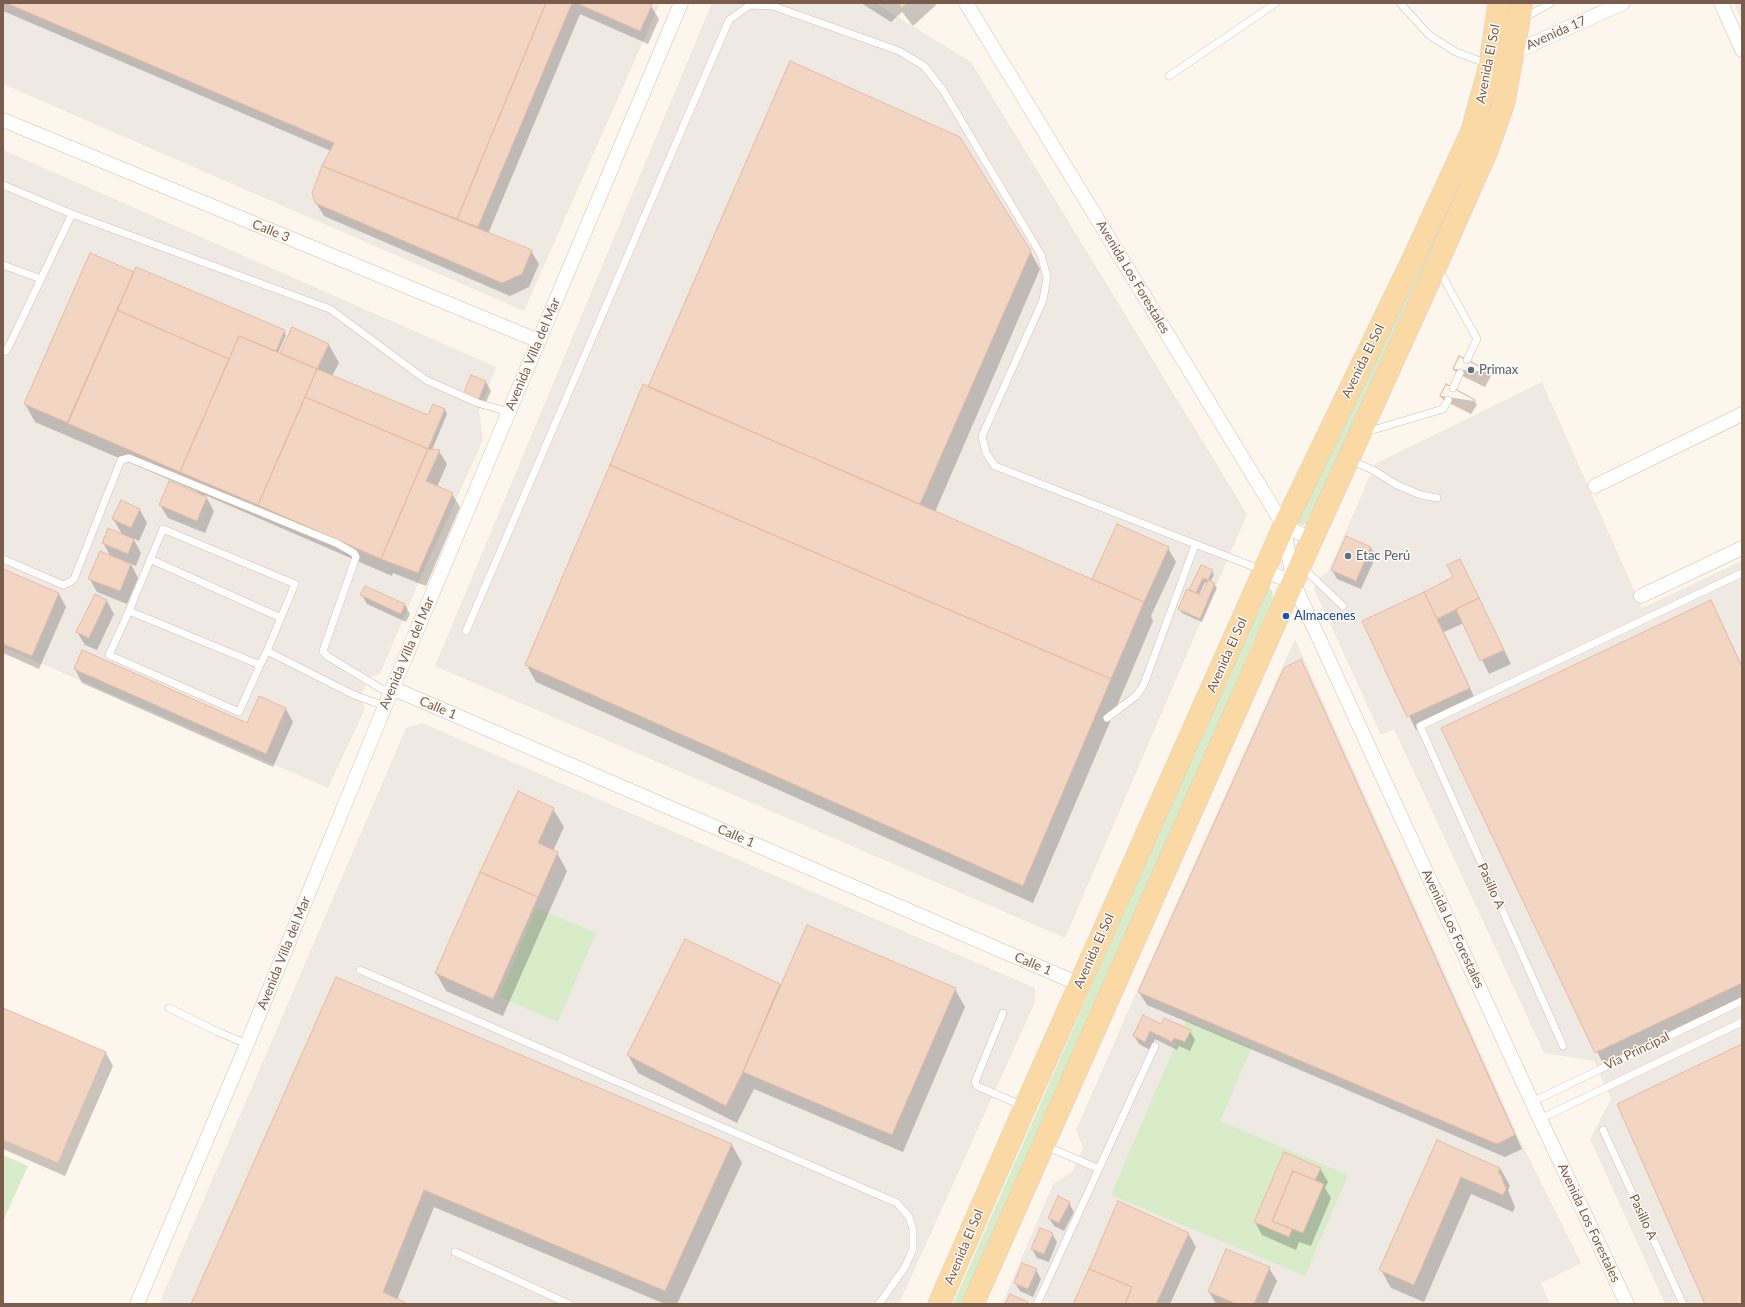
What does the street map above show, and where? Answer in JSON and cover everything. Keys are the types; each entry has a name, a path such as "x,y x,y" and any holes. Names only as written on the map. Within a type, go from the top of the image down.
{"main road":[{"name":"Avenida El Sol","path":"939,1304 1079,984 1284,526 1414,256 1472,131 1490,65 1499,3"},
{"name":"Avenida El Sol","path":"973,1304 1312,539 1488,148 1504,102 1520,12"}],"street":[{"name":"Avenida Villa del Mar","path":"137,1304 247,1044 389,696 681,3"},
{"name":"Avenida Los Forestales","path":"966,3 1284,526 1297,573 1532,1102 1627,1304"},
{"name":"Avenida 17","path":"1490,65 1514,52 1622,3"},
{"path":"1722,3 1742,50"},
{"name":"Calle 3","path":"3,120 539,341"},
{"path":"1595,486 1742,414"},
{"path":"1284,526 1312,539"},
{"path":"1641,596 1742,548"},
{"path":"1264,571 1297,573"},
{"name":"Calle 1","path":"389,696 1079,984"}],"lane":[{"path":"1169,76 1276,3"},
{"path":"1400,3 1429,35 1456,52 1490,65"},
{"path":"1520,12 1551,3"},
{"path":"466,631 729,20 750,5 773,6 899,51 924,66 943,90 1041,255 1047,277 1043,300 982,436 986,453 995,466 1264,571"},
{"path":"3,185 72,214 330,309 426,380 478,403 509,412"},
{"path":"3,352 7,350 72,214"},
{"path":"3,265 41,279"},
{"path":"1436,266 1477,339 1466,360"},
{"path":"1453,388 1460,372"},
{"path":"1360,433 1443,409 1448,400"},
{"path":"3,559 63,584 74,579 121,460 128,458 336,543 354,553 356,558 323,651 327,656 389,696"},
{"path":"1348,459 1421,495 1437,498"},
{"path":"163,529 295,584 267,651 239,712 109,655 129,610 163,529"},
{"path":"1107,718 1137,694 1144,684 1195,545"},
{"path":"150,559 281,618"},
{"path":"1297,573 1343,606"},
{"name":"Pasillo A","path":"1563,1046 1420,726 1742,573"},
{"path":"129,610 260,665"},
{"path":"267,651 354,696 389,696"},
{"path":"360,970 897,1203 910,1217 913,1230 913,1248 905,1267 879,1304"},
{"name":"Vía Principal","path":"1532,1102 1742,1001"},
{"path":"170,1008 218,1032 247,1044"},
{"path":"1003,1013 975,1082 977,1086 1025,1106"},
{"path":"1540,1119 1742,1022"},
{"path":"1037,1304 1155,1046"},
{"name":"Pasillo A","path":"1603,1130 1683,1304"},
{"path":"1043,1145 1099,1169"},
{"path":"455,1252 569,1304"}],"shaded area":[{"path":"3,3 660,3 524,311 3,84"},
{"path":"712,3 875,3 971,62 1247,514 1065,938 435,666"},
{"path":"1734,3 1742,3 1742,21"},
{"path":"3,150 496,367 479,412 483,440 421,577 380,674 370,677 360,697 365,709 328,788 3,647"},
{"path":"1542,382 1642,608 1742,561 1742,1304 1665,1304 1590,1139 1611,1099 1594,1061 1544,1053 1394,729 1381,735 1314,589 1322,575 1328,572 1375,464"},
{"path":"1295,639 1518,1136 1581,1263 1541,1283 1550,1304 1002,1304 1053,1184 1072,1172 1083,1148 1076,1130"},
{"path":"422,723 1035,988 1035,1002 899,1304 159,1304 406,728"}],"green space":[{"path":"1487,128 1309,520 1307,524 1301,525 1298,523 1297,519 1347,420"},
{"path":"1268,588 1272,590 1273,598 965,1304 953,1304 1264,591"},
{"path":"537,908 596,933 558,1022 499,997"},
{"path":"1186,1020 1252,1047 1220,1121 1348,1175 1305,1276 1111,1195"},
{"path":"3,1155 28,1166 3,1221"}],"building":[{"path":"6,3 546,3 457,219 322,166 334,143"},
{"path":"546,3 572,3 478,227 457,219"},
{"path":"576,3 646,3 652,5 640,31"},
{"path":"898,3 908,3 902,8"},
{"path":"790,61 960,137 1031,251 920,504 648,387"},
{"path":"322,166 532,250 522,274 502,283 315,203 312,193"},
{"path":"90,253 134,272 68,423 24,404"},
{"path":"136,267 285,330 276,351 239,336 229,359 117,310"},
{"path":"117,310 229,359 180,472 67,423"},
{"path":"292,327 329,344 317,369 280,353"},
{"path":"239,336 317,369 258,505 180,472"},
{"name":"Primax","path":"1459,356 1489,371 1483,384 1453,369"},
{"name":"Primax","path":"1459,356 1489,371 1483,384 1453,369"},
{"path":"317,369 428,415 433,404 445,409 428,449 305,397"},
{"path":"471,375 486,381 478,401 463,395"},
{"path":"643,384 1144,602 1111,679 610,465"},
{"name":"Primax","path":"1446,384 1475,400 1469,411 1440,396"},
{"name":"Primax","path":"1446,384 1475,400 1469,411 1440,396"},
{"path":"305,397 428,449 381,559 258,505"},
{"path":"428,449 440,450 426,481 453,493 418,573 381,559"},
{"path":"610,465 1111,679 1023,886 525,665"},
{"path":"169,481 207,497 197,521 159,505"},
{"path":"121,500 140,509 131,528 112,519"},
{"path":"1117,524 1169,547 1144,602 1092,579"},
{"path":"108,528 134,539 128,554 102,543"},
{"path":"1346,536 1371,547 1356,581 1331,570"},
{"path":"100,551 131,564 120,591 88,579"},
{"path":"1460,559 1479,598 1437,619 1424,592 1453,577 1447,565"},
{"path":"1201,565 1213,570 1208,580 1203,578 1196,593 1189,590"},
{"path":"3,569 59,593 32,656 3,644"},
{"path":"1208,580 1215,583 1200,619 1178,609 1187,589 1201,595"},
{"path":"365,586 405,604 401,614 360,595"},
{"path":"1424,592 1470,688 1407,717 1362,621"},
{"path":"95,594 107,600 89,638 76,632"},
{"path":"1479,598 1504,650 1480,661 1456,609"},
{"path":"1711,600 1742,667 1742,983 1595,1053 1441,728"},
{"path":"82,650 247,723 259,696 286,708 266,754 74,669"},
{"path":"1301,659 1515,1135 1497,1144 1138,992 1284,668"},
{"path":"518,791 554,808 538,843 558,852 538,897 480,872"},
{"path":"480,872 538,897 493,999 435,973"},
{"path":"807,925 956,988 892,1135 743,1072"},
{"path":"685,939 780,984 743,1072 726,1106 627,1055"},
{"path":"336,977 732,1144 665,1291 424,1190 383,1292 408,1304 191,1304"},
{"path":"3,1008 106,1052 58,1163 3,1140"},
{"path":"1143,1015 1161,1024 1164,1018 1191,1030 1185,1042 1174,1038 1172,1042 1150,1031 1145,1042 1133,1036"},
{"path":"1742,1044 1742,1304 1705,1304 1617,1104"},
{"path":"1437,1140 1500,1168 1498,1173 1501,1175 1506,1189 1503,1195 1461,1177 1414,1285 1379,1270"},
{"path":"1284,1152 1321,1168 1315,1180 1293,1171 1272,1221 1292,1229 1289,1237 1254,1222"},
{"path":"1293,1171 1324,1184 1303,1233 1272,1221"},
{"path":"1058,1196 1070,1202 1059,1223 1048,1218"},
{"path":"1118,1201 1189,1233 1156,1304 1125,1304 1132,1287 1089,1269"},
{"path":"1040,1228 1053,1233 1044,1254 1031,1249"},
{"path":"1226,1249 1270,1267 1254,1304 1237,1304 1208,1292"},
{"path":"1022,1263 1037,1269 1028,1289 1014,1283"},
{"path":"1089,1269 1132,1287 1125,1304 1073,1304"},
{"path":"1010,1294 1028,1302 1028,1304 1005,1304"}],"place":[{"name":"Primax","path":"1471,370"},
{"name":"Etac Perú","path":"1348,556"},
{"name":"Almacenes","path":"1286,616"}]}
